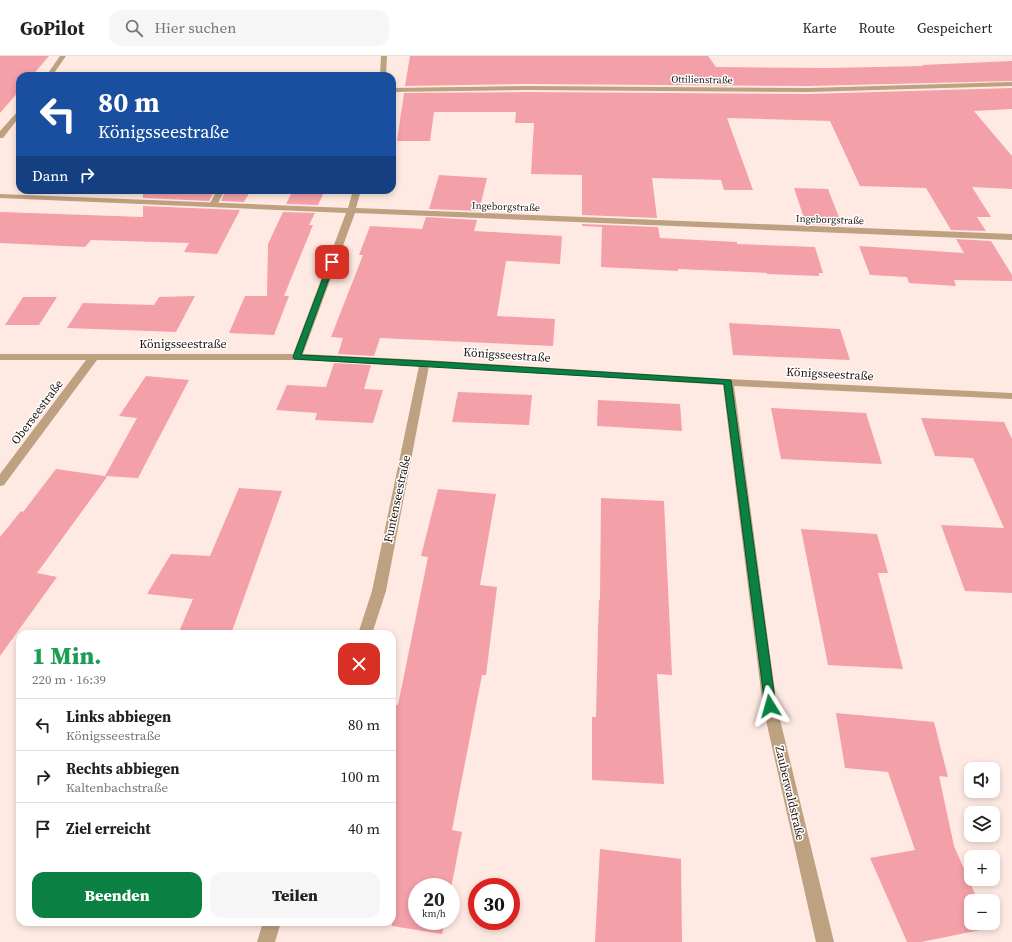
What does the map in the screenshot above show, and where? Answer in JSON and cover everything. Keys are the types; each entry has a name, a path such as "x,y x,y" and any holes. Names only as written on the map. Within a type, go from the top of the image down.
{"street":[{"path":"52,72 63,56"},
{"path":"383,72 384,56"},
{"name":"Ottilienstraße","path":"396,90 527,88 809,90 1012,84"},
{"path":"0,136 16,117"},
{"path":"213,205 219,194"},
{"path":"297,357 352,210 356,194"},
{"name":"Ingeborgstraße","path":"0,196 1012,238"},
{"name":"Königsseestraße","path":"0,357 297,357 425,363 728,382 1012,396"},
{"name":"Oberseestraße","path":"0,482 94,357"},
{"name":"Funtenseestraße","path":"366,630 378,591 425,363"},
{"name":"Zauberwaldstraße","path":"728,382 770,706 825,942"},
{"path":"266,942 271,926"}],"building":[{"path":"0,56 49,56 35,72 16,72 16,95 0,113"},
{"path":"410,56 708,56 716,67 826,68 923,66 922,65 1012,61 1012,81 809,86 527,84 405,86"},
{"path":"1012,88 1012,109 974,111 1012,156 1012,189 972,187 991,217 977,217 986,231 951,230 926,188 860,186 830,121 727,118 753,190 724,190 721,180 652,178 657,218 582,215 582,175 531,174 534,123 515,123 516,112 434,112 430,141 397,141 404,93 527,92 809,94"},
{"path":"439,175 487,178 479,211 429,209"},
{"path":"794,188 828,189 842,225 806,224"},
{"path":"143,194 213,194 209,201 143,198"},
{"path":"224,194 249,194 244,202 221,201"},
{"path":"291,194 323,194 318,205 286,204"},
{"path":"143,206 240,210 217,254 184,252 189,243 91,240 85,247 0,243 0,212 143,217"},
{"path":"283,212 315,213 309,225 313,225 284,296 289,296 274,335 229,333 245,296 267,296 268,244"},
{"path":"426,217 477,220 474,231 562,236 560,264 506,261 497,316 555,319 553,346 380,338 374,356 338,354 343,338 331,337 363,255 359,255 370,226 422,229"},
{"path":"582,224 658,227 660,238 737,242 737,244 815,247 823,273 819,273 819,276 601,267 602,227 582,226"},
{"path":"956,239 991,241 1012,275 1012,281 954,280 956,286 909,283 907,277 870,275 859,246 964,253"},
{"path":"195,296 176,332 67,328 83,303 154,305 159,297"},
{"path":"23,297 57,297 39,325 5,325"},
{"path":"729,323 840,329 850,360 733,355"},
{"path":"334,363 371,365 364,389 383,390 373,423 315,420 317,413 276,410 287,385 326,387"},
{"path":"146,376 189,380 138,478 105,476 137,418 119,416"},
{"path":"458,392 532,395 529,425 452,422"},
{"path":"598,400 680,404 682,431 597,426"},
{"path":"771,408 866,413 882,464 781,459"},
{"path":"921,418 1004,422 1012,439 1012,593 965,591 941,525 1004,528 973,458 935,456"},
{"path":"56,469 107,477 37,573 57,577 19,630 16,630 16,634 0,656 0,537 21,511 23,512"},
{"path":"239,488 282,491 232,630 180,630 193,599 147,594 171,554 210,556"},
{"path":"438,489 496,494 480,585 497,587 486,675 482,675 452,830 462,832 453,878 408,878 408,929 392,926 396,926 396,705 398,705 428,557 421,556"},
{"path":"601,498 664,501 672,675 657,674 664,784 592,780 592,717 596,717 600,600"},
{"path":"801,529 877,534 888,573 878,573 903,669 828,665"},
{"path":"836,713 934,722 948,777 939,776 954,846 964,869 964,886 971,886 975,894 964,894 964,930 980,930 921,942 907,942 870,858 915,850 888,772 845,768"},
{"path":"600,849 681,859 682,942 595,942"},
{"path":"417,930 443,930 442,934"}],"route":[{"path":"332,262 297,357 425,363 728,382 770,706"}]}
